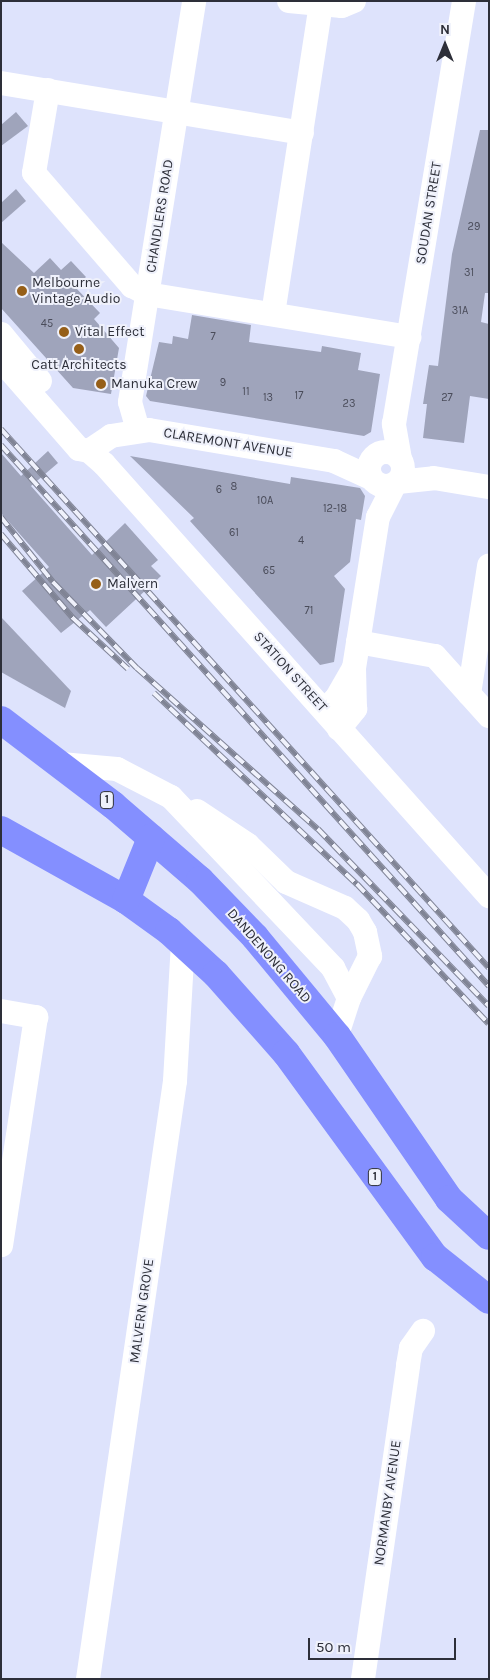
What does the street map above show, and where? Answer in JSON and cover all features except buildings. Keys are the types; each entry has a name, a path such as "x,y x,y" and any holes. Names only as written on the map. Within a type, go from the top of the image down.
{"highway":[{"name":"DANDENONG ROAD","path":"1,720 61,764 151,838 200,880 255,937 337,1036 440,1188 466,1219 489,1236"},
{"name":"1","path":"1,830 126,900 183,942 275,1040 435,1257 489,1300"},
{"path":"126,900 151,838"}],"street":[{"name":"CHANDLERS ROAD","path":"130,432 130,402 194,1"},
{"path":"290,1 342,6 354,1"},
{"name":"SOUDAN STREET","path":"386,470 464,1"},
{"path":"273,314 320,5"},
{"path":"1,83 302,133"},
{"path":"48,90 34,173 132,286 147,294 409,336"},
{"name":"STATION STREET","path":"1,334 86,440 96,457 489,896"},
{"name":"STATION STREET","path":"1,360 79,449 96,457"},
{"name":"CLAREMONT AVENUE","path":"96,457 100,440 130,432 334,461 489,487"},
{"path":"340,730 355,709 354,668 386,470"},
{"path":"469,694 489,566"},
{"path":"358,642 435,656 489,716"},
{"path":"324,710 336,699 354,668"},
{"path":"61,764 117,769 171,797 235,835 286,882 345,908 358,920 365,932 370,956 349,998 337,1036"},
{"path":"171,797 308,939 333,968 349,998"},
{"name":"MALVERN GROVE","path":"88,1679 175,1082 183,942"},
{"path":"1,1011 36,1017 1,1246"},
{"name":"NORMANBY AVENUE","path":"363,1679 408,1365 412,1348 423,1331"}],"railway":[{"path":"1,429 489,968"},
{"path":"1,445 489,986"},
{"path":"1,517 53,582 137,668 318,829 489,1006"},
{"path":"1,534 73,618 128,669"},
{"path":"154,693 357,884 489,1024"}],"place":[{"name":"Melbourne Vintage Audio","path":"22,291"},
{"name":"Vital Effect","path":"64,332"},
{"name":"Catt Architects","path":"79,349"},
{"name":"Manuka Crew","path":"101,384"},
{"name":"Malvern","path":"96,584"}]}
